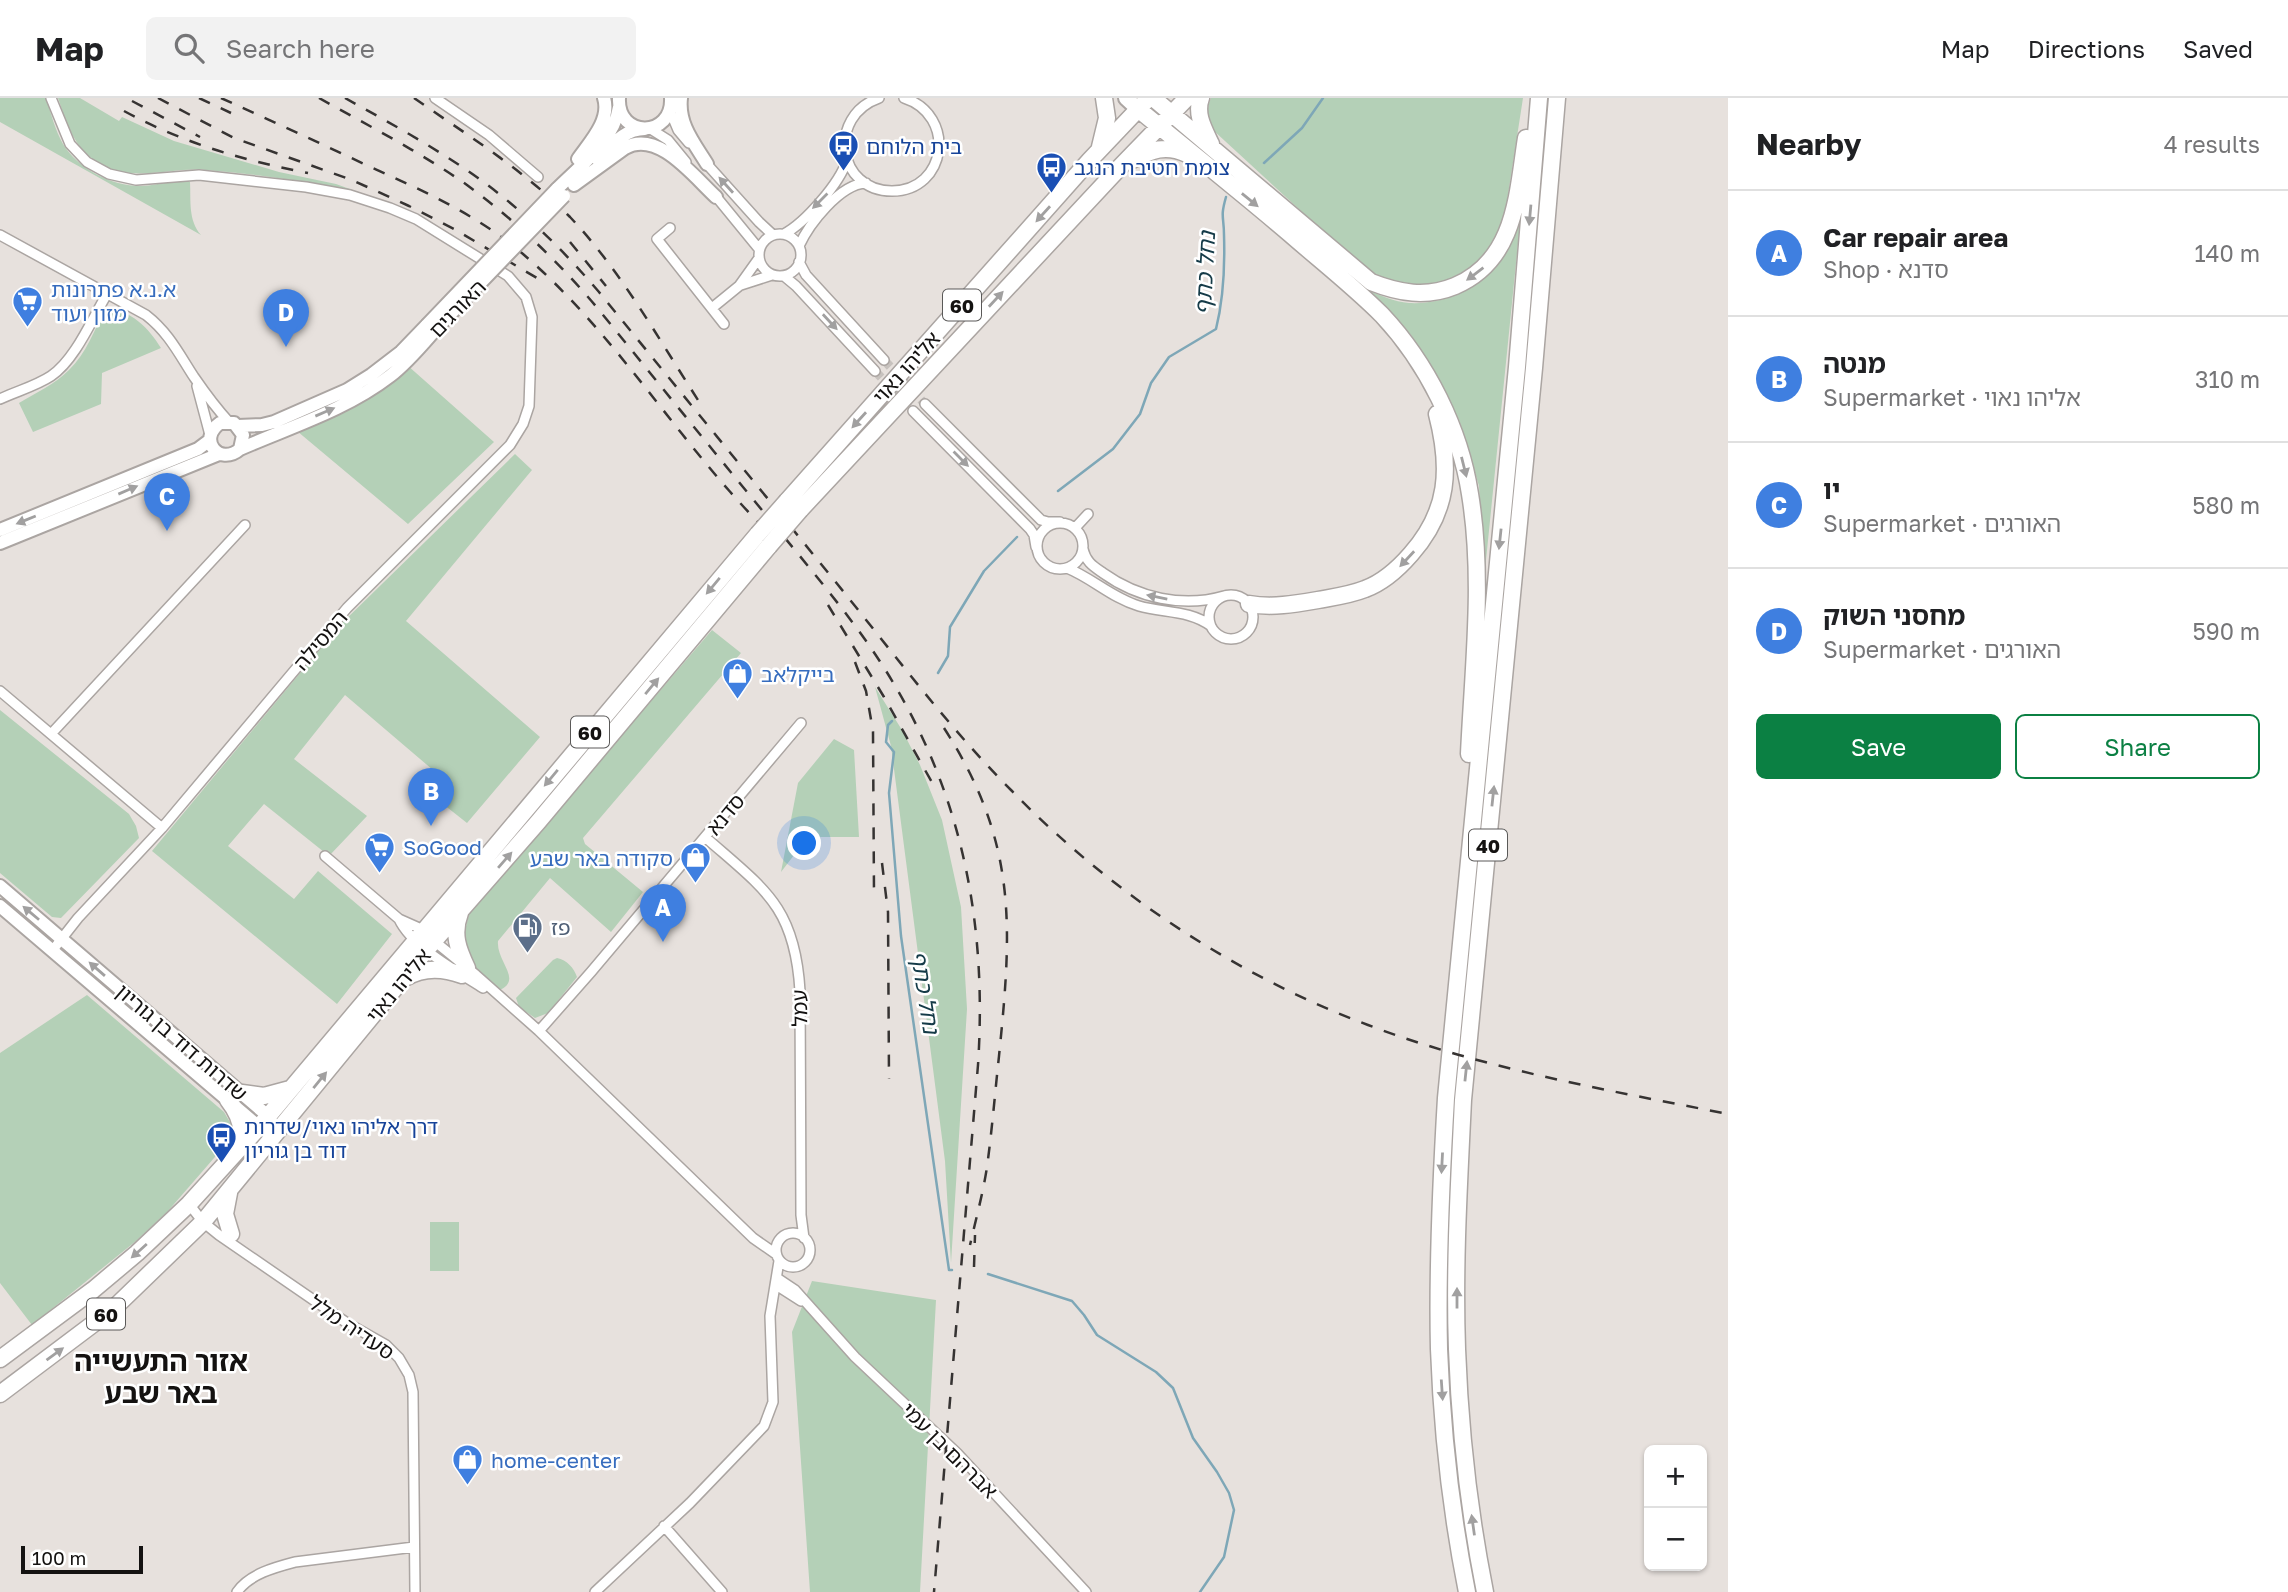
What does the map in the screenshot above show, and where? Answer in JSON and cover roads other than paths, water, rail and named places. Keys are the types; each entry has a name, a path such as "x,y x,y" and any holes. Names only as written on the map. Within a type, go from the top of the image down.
{"highway":[{"path":"1089,162 1099,150 1104,135 1107,118 1104,98"},
{"name":"60","path":"1159,126 1187,98"},
{"path":"1201,98 1198,110 1208,155"},
{"path":"1147,102 1159,126 1208,155 1371,282 1406,293 1444,290 1469,280 1491,262 1505,238 1515,210 1533,98"},
{"name":"40","path":"1467,1592 1446,1452 1439,1349 1444,1123 1515,380 1539,98"},
{"name":"40","path":"1485,1592 1464,1451 1457,1348 1458,1212 1464,1086 1534,368 1557,98"},
{"path":"1147,102 1171,114 1208,155 1382,316 1426,374 1447,414 1461,454 1470,492 1475,534 1476,606 1460,948"},
{"name":"אליהו נאוי","path":"0,1394 113,1309 206,1219 403,979 425,940 461,911 538,822 769,546 793,506 1089,162 1147,102"},
{"name":"אליהו נאוי","path":"0,1359 93,1290 189,1204 425,940 758,534 793,506 1159,126"},
{"path":"1121,166 1159,148 1208,155"},
{"path":"1250,604 1272,607 1368,589 1394,573 1426,538 1436,520 1446,480 1443,438 1427,387 1402,339"},
{"path":"403,979 413,973 432,969 465,971 455,940 455,928 461,911"},
{"path":"238,1149 242,1137 241,1124 235,1110 235,1097 269,1095 290,1089"},
{"path":"230,1188 225,1214 231,1234"}],"main road":[{"path":"1126,98 1147,102"}],"street":[{"name":"המסילה","path":"51,98 70,144 87,162 109,174 136,180 199,175 313,188 377,204 428,226 503,272 521,288 531,312 529,406 523,424 513,440 347,608 162,828 78,918 52,951"},
{"path":"435,98 489,135 538,177"},
{"path":"564,189 601,125 606,110 604,98"},
{"path":"681,98 680,114 683,123 707,164"},
{"path":"879,98 863,106 851,119 845,139 847,160 855,173 866,183 885,190 907,188 925,177 934,165 939,144 934,123 920,106 904,98"},
{"path":"619,100 626,121 637,127 647,128 668,140 716,197 759,254 764,269 772,275"},
{"name":"האורגים","path":"564,189 608,135 615,123 619,100"},
{"path":"670,104 678,130 773,235"},
{"name":"האורגים","path":"234,424 262,425 274,422 347,390 386,365 431,327 564,189 622,136 664,121 670,104"},
{"path":"564,189 625,148 645,143 669,154 716,197"},
{"path":"712,308 739,286 759,254 764,240 792,229 830,190 839,179 847,160"},
{"path":"799,246 810,226 842,193 855,185 866,183"},
{"path":"670,228 657,239 724,324"},
{"path":"739,286 772,275 784,276 793,271 801,254 793,238 784,234"},
{"path":"0,235 157,323 179,351 209,398 234,424 244,440 240,449 230,455 219,454 0,543"},
{"path":"799,262 806,275 884,360"},
{"path":"784,276 874,371"},
{"path":"0,399 42,381 62,366 107,294"},
{"name":"האורגים","path":"240,449 351,401 374,387 407,361 431,327"},
{"path":"192,374 201,398 211,446 219,454"},
{"path":"925,404 1041,520 1060,522 1075,528 1080,534 1085,559 1120,584 1140,594 1196,601 1224,596 1238,596 1250,604 1252,623 1245,634 1232,639 1214,631 1211,626 1211,608 1224,596"},
{"path":"913,411 1030,529 1041,560 1046,565 1085,576 1136,606 1192,615 1211,626"},
{"path":"0,530 198,449 210,438 215,426 234,424"},
{"path":"1075,528 1088,514"},
{"path":"1036,547 1037,539 1046,527 1060,522"},
{"path":"51,734 245,525"},
{"path":"1067,569 1078,561 1083,549"},
{"path":"0,691 162,828"},
{"name":"סדנא","path":"539,1031 801,723"},
{"name":"עמל","path":"705,837 768,894 778,906 792,937 800,991 800,1215 804,1238"},
{"path":"325,856 539,1031 753,1238 786,1266 794,1268"},
{"name":"שדרות דוד בן גוריון","path":"0,886 277,1132"},
{"name":"שדרות דוד בן גוריון","path":"0,906 52,951 235,1097"},
{"name":"סעדיה מלל","path":"189,1204 252,1257 347,1323 386,1345 399,1358 409,1375 413,1392 415,1592"},
{"name":"עמל","path":"791,1233 800,1215"},
{"name":"סעדיה מלל","path":"206,1219 231,1234 252,1257"},
{"path":"753,1238 779,1241 791,1233 804,1238 809,1246 809,1256 803,1264 778,1281"},
{"path":"595,1592 690,1503 764,1426 773,1402 770,1316 778,1281 779,1241"},
{"name":"אברהם בן עמי","path":"778,1281 812,1309 855,1357 957,1453 1086,1592"},
{"path":"664,1526 722,1592"},
{"path":"237,1592 242,1585 278,1566 414,1547"}],"waterway":[{"name":"נחל כתף","path":"1264,163 1302,128 1323,98"},
{"name":"נחל כתף","path":"1058,491 1113,449 1140,414 1151,383 1169,357 1216,329 1223,282 1223,213 1226,197"},
{"name":"נחל כתף","path":"938,673 948,656 950,627 984,571 1017,537"},
{"name":"נחל כתף","path":"892,721 888,725 886,742 894,752 889,793 901,936 949,1270 952,1270"},
{"name":"נחל כתף","path":"988,1274 1072,1301 1097,1335 1156,1372 1173,1388 1193,1438 1229,1493 1234,1510 1224,1557 1200,1592"}],"tunnel":[{"path":"884,360 925,404"},
{"path":"875,371 913,411"}],"railway":[{"path":"158,98 234,138 352,180 409,206 542,281"},
{"path":"199,98 231,113"},
{"path":"221,98 428,194 487,227 523,254 590,320 709,467 773,537"},
{"path":"319,98 413,150 467,185 537,243 569,276 846,614 901,696 926,745 946,795 961,847 978,953 980,1008 978,1065 934,1592"},
{"path":"345,98 429,146 478,178 527,217 557,246 599,292 965,741 1050,828 1133,897 1177,928 1270,982 1368,1025 1501,1066 1728,1114"},
{"path":"414,98 514,168 570,217 622,282 698,400"},
{"path":"132,101 200,137"},
{"path":"124,111 213,149 308,173"},
{"path":"570,242 606,286"},
{"path":"828,605 934,786"},
{"path":"855,662 866,691 873,731 874,893"},
{"path":"944,728 968,770 986,810 997,848 1007,926 1003,1010 987,1167 970,1245"},
{"path":"882,863 888,912 889,1079"},
{"path":"974,1267 975,1235"}],"place":[{"name":"בית הלוחם","path":"843,173"},
{"name":"צומת חטיבת הנגב","path":"1051,194"},
{"name":"א.נ.א פתרונות מזון ועוד","path":"28,328"},
{"name":"מחסני השוק","path":"286,347"},
{"name":"יו","path":"167,531"},
{"name":"בייקלאב","path":"738,701"},
{"name":"מנטה","path":"431,826"},
{"name":"SoGood","path":"380,874"},
{"name":"סקודה באר שבע","path":"696,885"},
{"name":"Car repair area","path":"663,942"},
{"name":"פז","path":"528,954"},
{"name":"דרך אליהו נאוי/שדרות דוד בן גוריון","path":"221,1165"},
{"name":"home-center","path":"468,1487"}],"district":[{"name":"אזור התעשייה באר שבע","path":"161,1376"}]}
